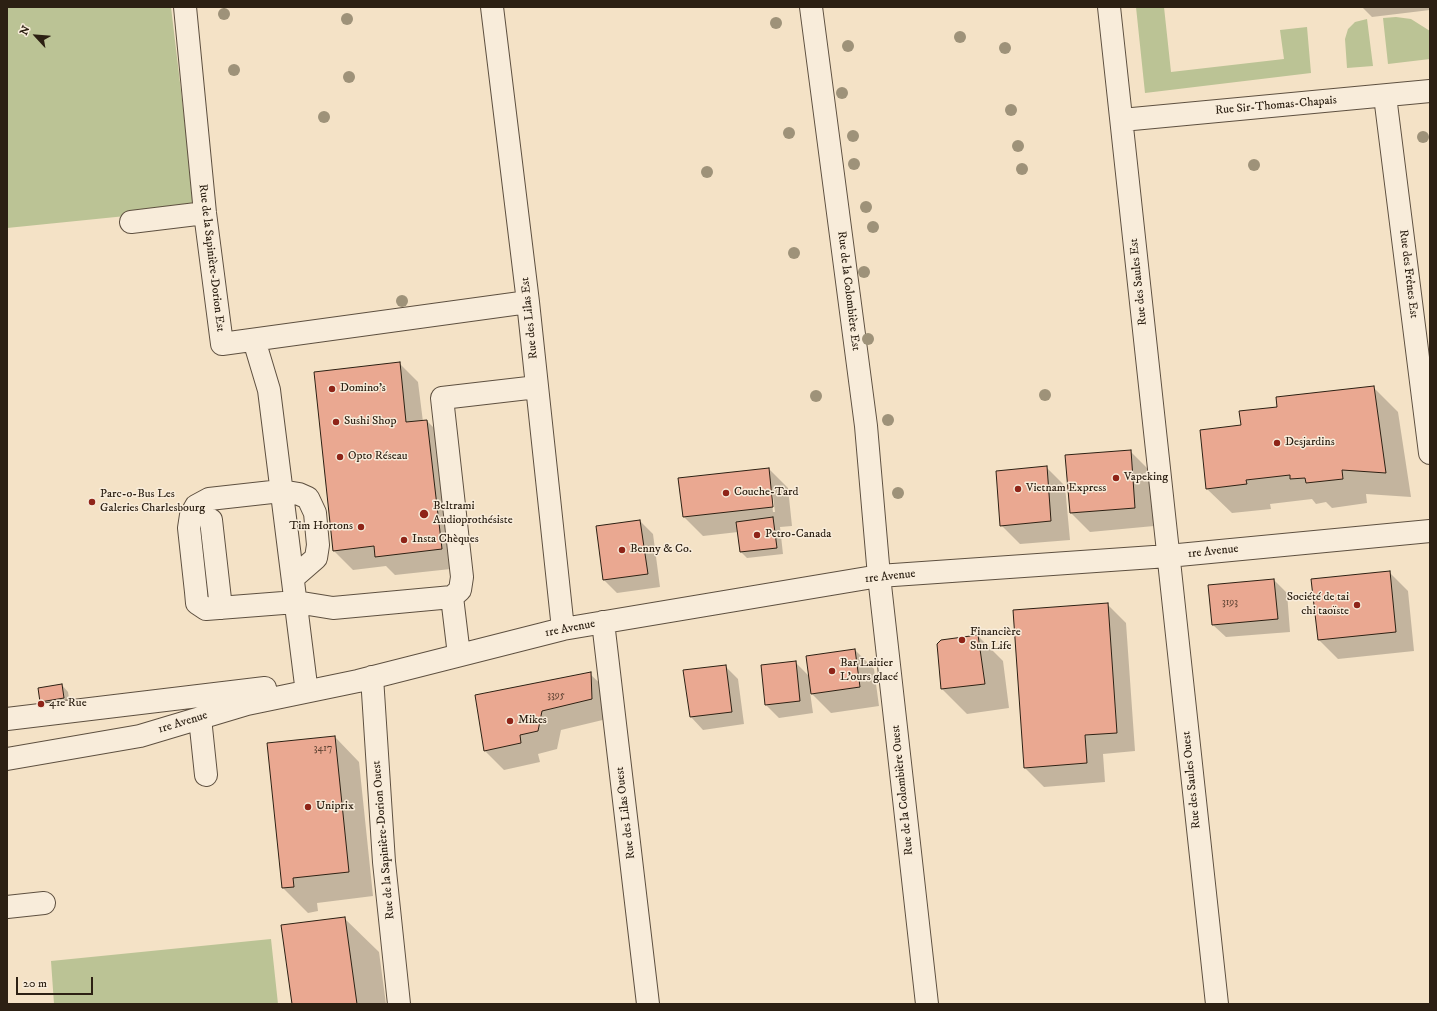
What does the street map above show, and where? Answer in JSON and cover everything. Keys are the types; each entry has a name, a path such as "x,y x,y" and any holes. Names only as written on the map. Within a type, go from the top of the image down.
{"street":[{"name":"Rue de la Sapinière-Dorion Est","path":"185,7 205,213 222,344 528,302"},
{"name":"Rue des Lilas Est","path":"492,7 528,302 563,629"},
{"name":"Rue de la Colombière Est","path":"811,7 866,426 879,576"},
{"name":"Rue des Saules Est","path":"1109,7 1168,556"},
{"name":"Rue Sir-Thomas-Chapais","path":"1122,120 1386,96 1430,90"},
{"name":"Rue des Frênes Est","path":"1386,96 1430,453"},
{"path":"131,222 205,213"},
{"path":"254,340 269,390 306,685"},
{"path":"293,578 316,558 318,545 315,513 308,498 299,494 281,491 209,499 196,506 191,515 189,528 197,603 206,609 296,602 333,608 452,597 460,590 462,577 442,398 537,387"},
{"path":"211,520 221,608"},
{"name":"1re Avenue","path":"7,759 140,736 247,704 365,679 563,629 879,576 1168,556 1430,531"},
{"name":"Rue des Saules Ouest","path":"1168,556 1217,1004"},
{"name":"Rue de la Colombière Ouest","path":"879,576 927,1004"},
{"path":"452,597 459,655"},
{"name":"Rue des Lilas Ouest","path":"603,622 648,1004"},
{"name":"1re Avenue","path":"7,719 246,690 365,679"},
{"name":"Rue de la Sapinière-Dorion Ouest","path":"365,679 399,1004"},
{"path":"200,718 206,775"},
{"path":"7,907 44,903"}],"green space":[{"path":"7,7 171,7 195,209 7,228"},
{"path":"1136,7 1164,7 1171,72 1284,59 1280,30 1307,27 1311,73 1145,93"},
{"path":"1396,17 1411,19 1430,31 1430,59 1388,64 1383,18"},
{"path":"1367,19 1373,66 1347,68 1345,39 1348,29 1355,22"},
{"path":"271,939 278,1004 54,1004 51,961"}],"building":[{"path":"400,362 406,422 427,420 442,549 375,557 374,546 333,551 314,372"},
{"path":"1374,386 1386,473 1342,470 1343,479 1306,483 1305,478 1290,479 1290,475 1246,480 1247,484 1206,489 1200,430 1241,425 1239,411 1277,407 1276,397"},
{"path":"1131,450 1135,508 1070,513 1065,455"},
{"path":"1047,466 1051,521 1000,526 996,471"},
{"name":"Couche-Tard","path":"769,468 773,507 683,517 678,478"},
{"name":"Petro-Canada","path":"773,517 777,548 740,552 736,522"},
{"name":"Benny & Co.","path":"640,520 648,574 603,580 596,526"},
{"path":"1390,571 1396,632 1318,640 1311,579"},
{"path":"1274,579 1278,619 1212,625 1208,585"},
{"path":"1108,603 1117,733 1085,735 1087,763 1024,768 1013,610"},
{"path":"978,635 985,684 941,689 937,644 941,640"},
{"path":"855,649 860,687 811,694 806,656"},
{"path":"796,661 800,701 765,705 761,665"},
{"path":"726,665 732,712 690,717 683,670"},
{"name":"Mikes","path":"591,672 592,699 542,711 538,731 520,735 521,743 484,751 475,695"},
{"path":"62,684 64,698 40,702 38,688"},
{"name":"Uniprix","path":"335,736 349,872 293,878 294,887 282,888 267,743"},
{"path":"345,917 357,1004 292,1004 281,925"}],"place":[{"name":"Domino's","path":"332,389"},
{"name":"Sushi Shop","path":"336,422"},
{"name":"Desjardins","path":"1277,443"},
{"name":"Opto Réseau","path":"340,457"},
{"name":"Vapeking","path":"1116,478"},
{"name":"Vietnam Express","path":"1018,489"},
{"name":"Couche-Tard","path":"726,493"},
{"name":"Parc-o-Bus Les Galeries Charlesbourg","path":"92,502"},
{"name":"Beltrami Audioprothésiste","path":"424,514"},
{"name":"Tim Hortons","path":"361,527"},
{"name":"Petro-Canada","path":"757,535"},
{"name":"Insta Chèques","path":"404,540"},
{"name":"Benny & Co.","path":"622,550"},
{"name":"Société de tai chi taoïste","path":"1357,605"},
{"name":"Financière Sun Life","path":"962,640"},
{"name":"Bar Laitier L'ours glacé","path":"832,671"},
{"name":"41e Rue","path":"41,704"},
{"name":"Mikes","path":"510,721"},
{"name":"Uniprix","path":"308,807"}]}
